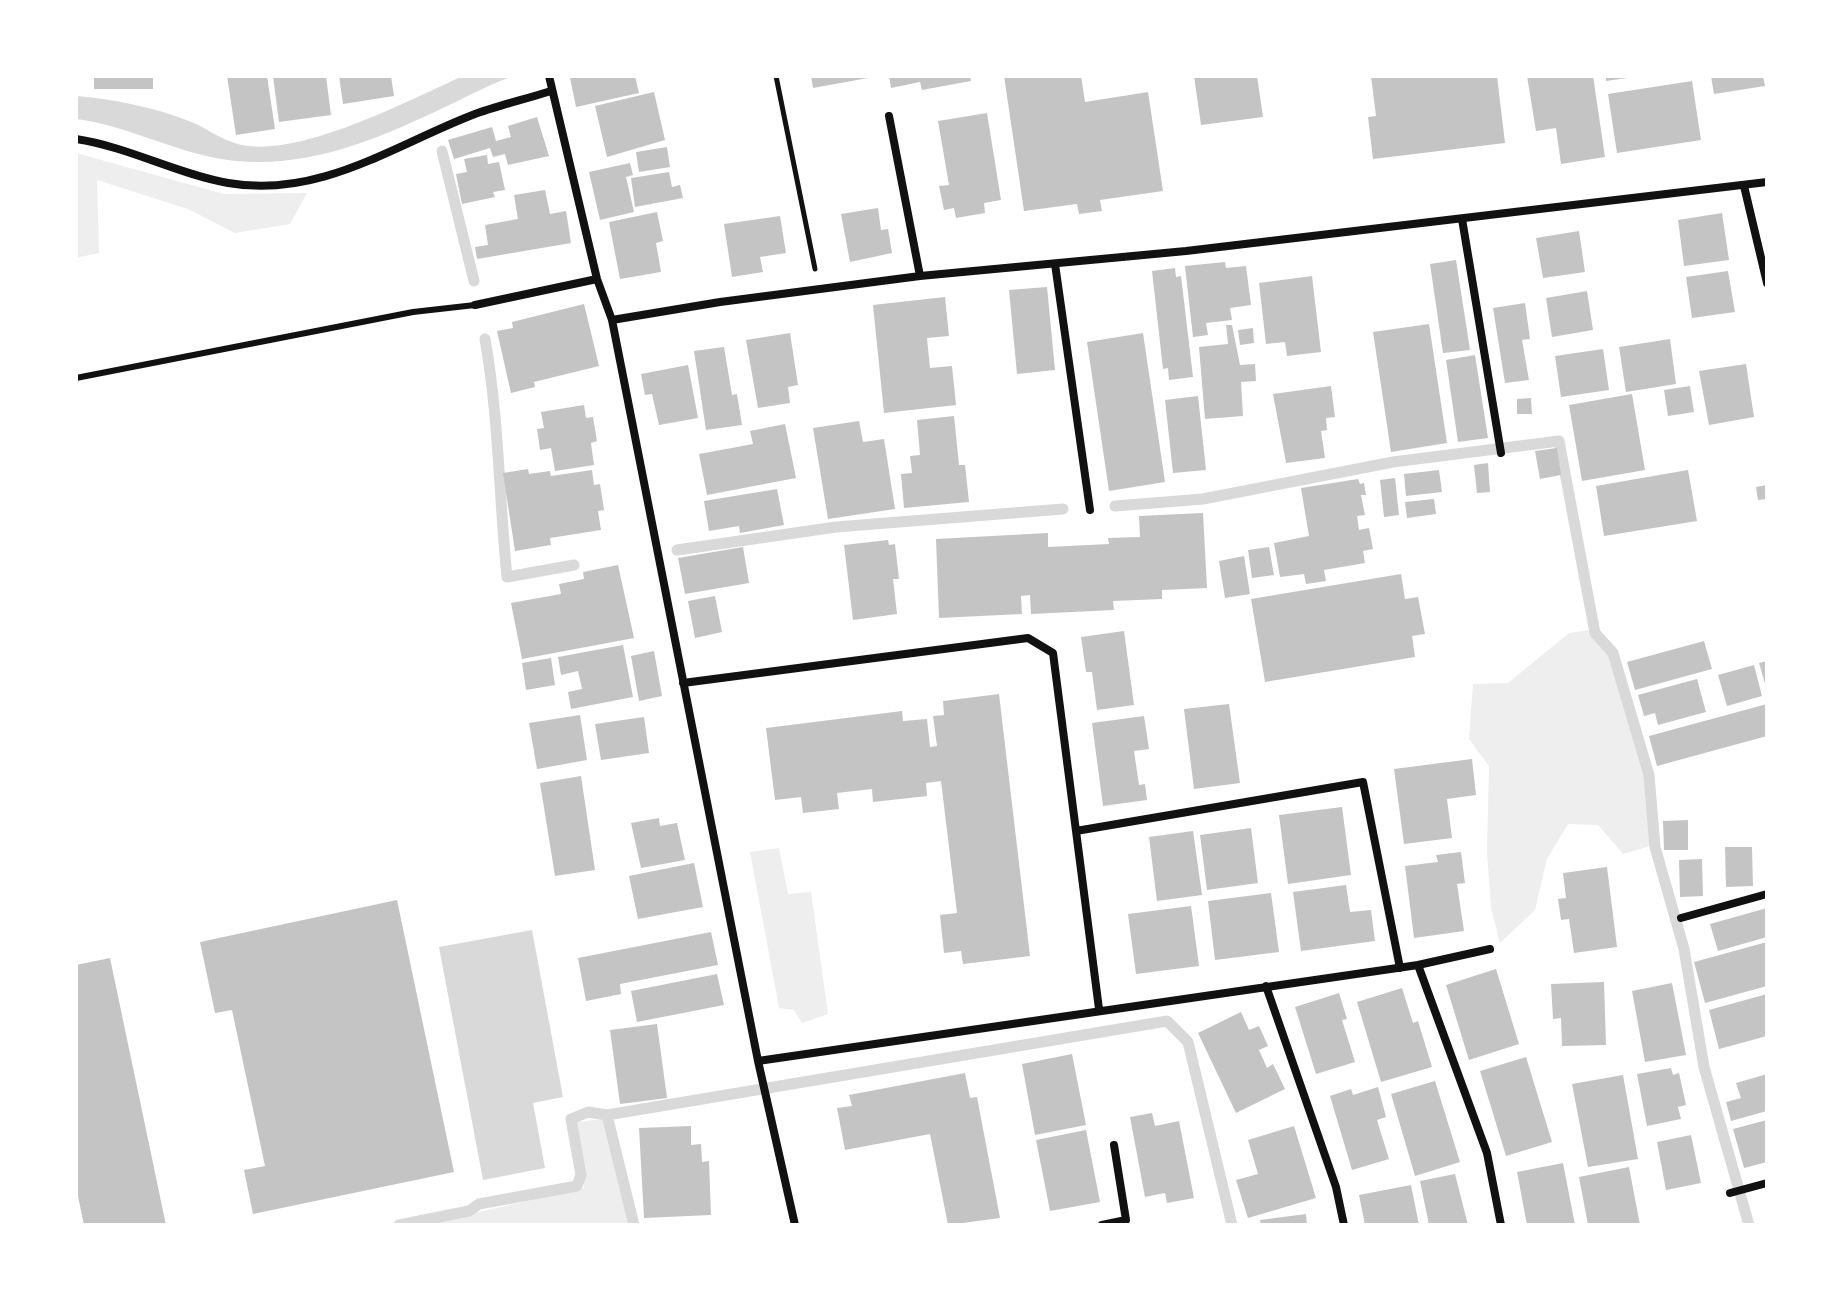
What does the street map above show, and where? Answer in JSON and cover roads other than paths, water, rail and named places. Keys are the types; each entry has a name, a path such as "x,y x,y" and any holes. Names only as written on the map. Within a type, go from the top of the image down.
{"street":[{"path":"549,76 597,279 612,320 758,1061 795,1225"},
{"path":"76,139 99,142 228,183 301,184 352,169 475,114 551,91"},
{"path":"889,116 920,276"},
{"path":"612,320 920,276 1462,219 1767,182"},
{"path":"1744,186 1767,283"},
{"path":"1462,219 1501,453"},
{"path":"1055,264 1090,510"},
{"path":"475,305 597,279"},
{"path":"683,683 1028,638 1053,653 1099,1009"},
{"path":"1076,831 1363,782 1400,968"},
{"path":"1681,918 1767,894"},
{"path":"758,1061 1099,1009 1400,968 1490,949"},
{"path":"1418,965 1487,1153 1501,1225"},
{"path":"1266,986 1336,1187 1344,1225"},
{"path":"1102,1225 1126,1220 1114,1145"},
{"path":"1730,1193 1767,1183"}],"lane":[{"path":"76,378 413,312 475,305"}],"waterway":[{"path":"442,151 474,281"},
{"path":"485,339 496,428 507,577 574,565"},
{"path":"1115,506 1203,499 1393,462 1559,441 1595,633 1613,653 1649,775 1655,847 1684,949 1704,1067 1749,1225"},
{"path":"677,550 836,527 1063,509"},
{"path":"399,1225 469,1211 479,1204 577,1186 581,1175 571,1119 588,1112 607,1115 1167,1021 1188,1042 1232,1225"},
{"path":"607,1115 634,1225"}]}
